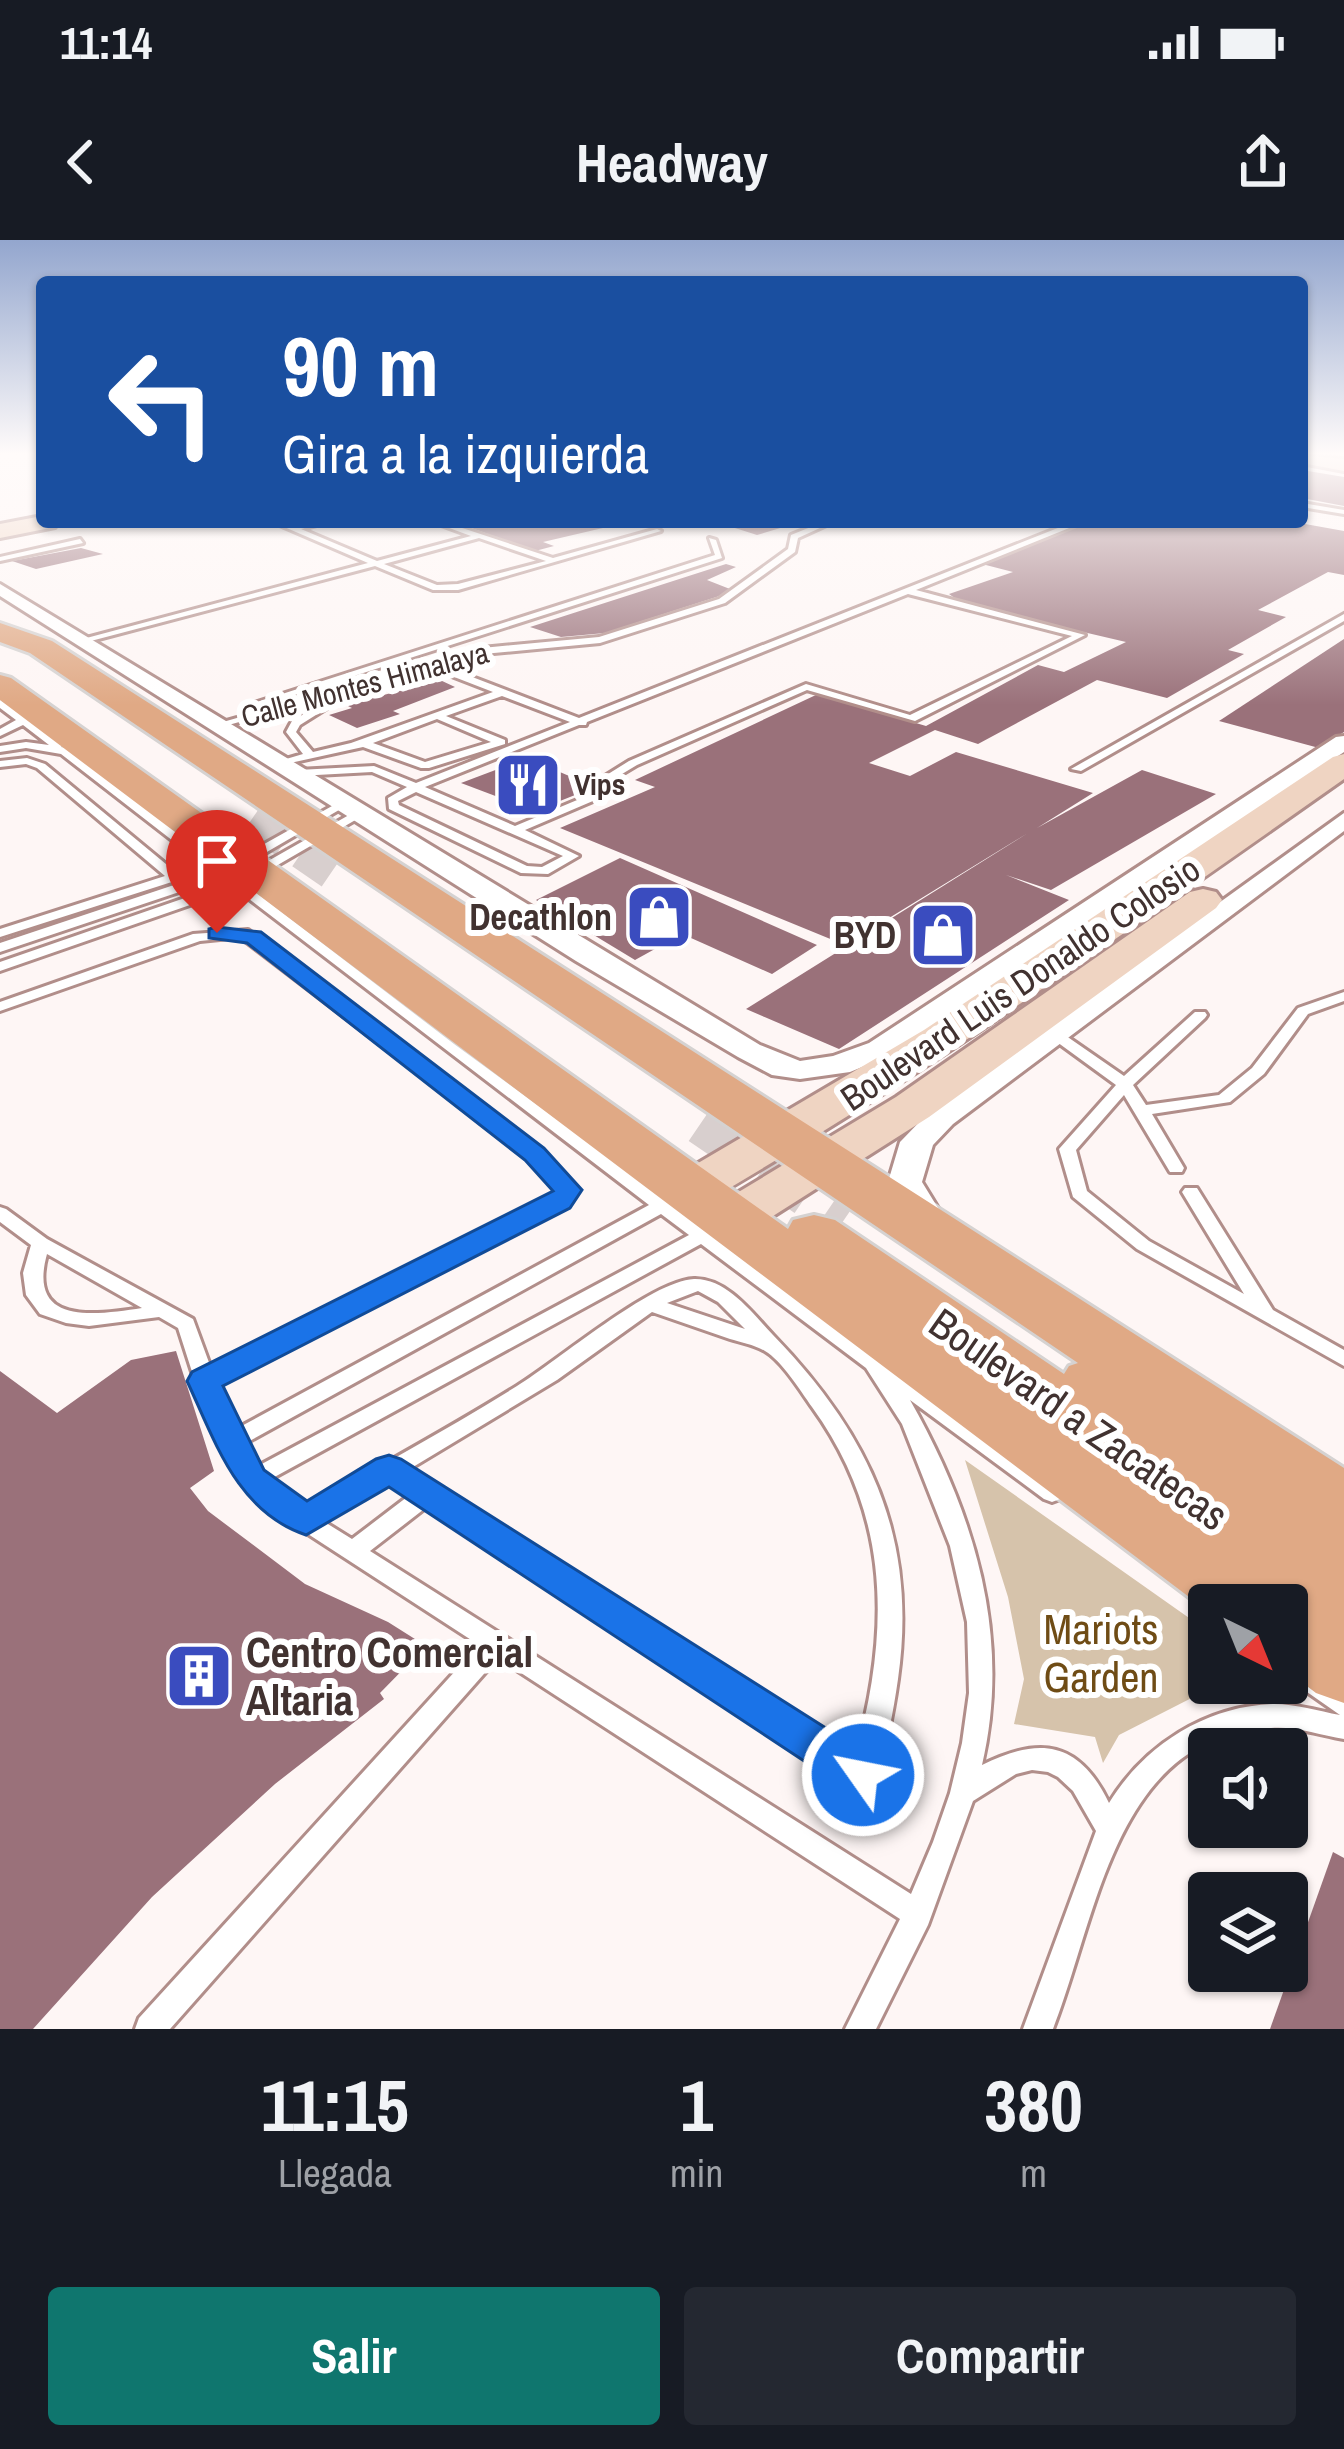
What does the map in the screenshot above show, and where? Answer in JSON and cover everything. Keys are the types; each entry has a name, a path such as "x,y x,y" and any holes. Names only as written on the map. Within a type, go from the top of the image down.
{"main road":[{"path":"0,628 78,637"},
{"path":"0,628 41,647 694,1185 1230,1584"},
{"path":"0,667 285,846 496,1065 694,1185"},
{"path":"15,723 285,846 623,1026 819,1188 939,1238 1344,1505"},
{"name":"Boulevard Luis Donaldo Colosio","path":"819,1188 1091,938 1256,813 1344,764"},
{"name":"Boulevard Luis Donaldo Colosio","path":"694,1185 819,1188 976,1065 1187,924 1344,797"},
{"path":"1025,955 1091,938"},
{"path":"586,955 623,1026"},
{"path":"976,1065 1039,1045"},
{"name":"Boulevard a Zacatecas","path":"819,1188 1344,1553"},
{"name":"Boulevard a Zacatecas","path":"819,1188 1344,1603"},
{"path":"1308,1641 1344,1668"}],"street":[{"path":"0,589 217,721 296,763 285,846 586,955"},
{"name":"Boulevard Luis Donaldo Colosio","path":"586,955 783,1068 839,1065 880,1049 1256,813 1344,742"},
{"name":"Boulevard Luis Donaldo Colosio","path":"939,1238 905,1182 917,1142 1187,924 1344,820"}],"lane":[{"path":"314,538 443,589 630,538"},
{"path":"78,637 230,594 469,538"},
{"path":"488,538 554,560"},
{"name":"Calle Montes Himalaya","path":"217,721 369,686 482,651 600,640 722,601 741,591 766,562 792,550 794,538"},
{"path":"296,763 374,769 418,786 518,829 573,856 544,871 525,870 393,807 392,800 418,786 1039,538"},
{"path":"0,559 80,541"},
{"path":"217,721 719,556 712,541"},
{"path":"78,637 367,562"},
{"path":"518,829 617,787 603,781 633,763 806,687 911,719 1080,635 908,592"},
{"path":"230,594 242,598"},
{"path":"1077,769 1344,617"},
{"path":"431,665 582,723"},
{"path":"296,763 290,732 296,723 369,686"},
{"path":"296,763 500,692"},
{"path":"435,715 518,749"},
{"path":"363,743 425,766 500,742"},
{"path":"0,764 27,761 41,766 174,877 0,948"},
{"path":"0,933 57,922 285,846"},
{"path":"0,967 61,946 285,846"},
{"path":"57,922 61,946 87,976"},
{"path":"0,1007 198,937 229,932 253,937 535,1154 568,1190 560,1201 203,1381"},
{"path":"1141,1111 1224,1099 1258,1071 1303,1011 1344,996"},
{"path":"1200,1015 1125,1084 1067,1149 1079,1193 1143,1245 1344,1359"},
{"path":"1039,1045 1125,1084 1176,1168"},
{"path":"694,1185 873,1363 1078,1512"},
{"path":"231,1441 694,1185"},
{"path":"251,1480 694,1185"},
{"path":"1191,1192 1268,1316"},
{"path":"0,1213 41,1243 186,1324 203,1381 251,1480 352,1552 919,1915"},
{"path":"41,1243 26,1280 30,1294 44,1310 95,1322 163,1310"},
{"path":"306,1520 389,1469 546,1378 686,1286 714,1289 811,1383 847,1436 873,1491 890,1572 888,1665 886,1697 863,1775 389,1469"},
{"path":"653,1305 776,1347"},
{"path":"860,2029 919,1915 965,1792 979,1715 981,1643 954,1523 917,1426 873,1363"},
{"path":"352,1552 429,1493"},
{"path":"150,2029 496,1643"},
{"path":"1308,1679 1344,1705"},
{"path":"1042,2025 1109,1830 1147,1770 1173,1744 1209,1729 1278,1716 1344,1727"},
{"path":"965,1792 1011,1762 1030,1756 1055,1758 1077,1772 1109,1830"}],"green space":[{"name":"Mariots Garden","path":"965,1460 1188,1617 1188,1700 1119,1735 1103,1763 1095,1737 1014,1724 1024,1679 1008,1597"}],"building":[{"path":"500,538 558,538 543,542 554,546 535,551"},
{"path":"1046,538 1344,538 1344,575 1328,572 1258,610 1286,617 1228,650 1244,654 1167,698 1097,680 978,744 935,730 869,763 910,776 956,752 1093,793 1037,828 1142,770 1216,794 1051,890 1006,875 1069,900 839,1049 746,1009 1028,833 845,945 560,828 655,787 635,780 818,694 926,726 1038,665 1064,672 1126,642 963,604 949,594 1013,572 982,564"},
{"path":"81,548 103,554 36,569 12,561"},
{"path":"726,564 736,567 707,580 735,591 605,633 561,637 530,627"},
{"path":"1344,639 1344,732 1319,748 1219,721"},
{"path":"440,680 455,687 393,711 400,714 357,728 329,715 352,708 346,705"},
{"name":"Vips","path":"527,758 595,787 535,811 461,783"},
{"name":"Decathlon","path":"620,858 817,945 772,974 682,934 635,960 536,900"},
{"name":"Centro Comercial Altaria","path":"176,1351 214,1471 190,1488 208,1511 305,1584 388,1622 426,1646 380,1693 384,1699 275,1784 152,1897 33,2029 0,2029 0,1371 57,1413 131,1360"},
{"path":"1333,1852 1344,1858 1344,2029 1270,2029 1283,1992 1308,1992 1308,1922"}],"tunnel":[{"path":"254,816 333,870"},
{"path":"703,1120 846,1217"}],"place":[{"name":"Vips","path":"528,785"},
{"name":"Decathlon","path":"659,917"},
{"name":"BYD","path":"943,935"},
{"name":"Centro Comercial Altaria","path":"199,1676"}],"route":[{"path":"217,933 253,937 535,1154 568,1190 560,1201 203,1381 251,1480 306,1520 389,1469 863,1775"}]}
